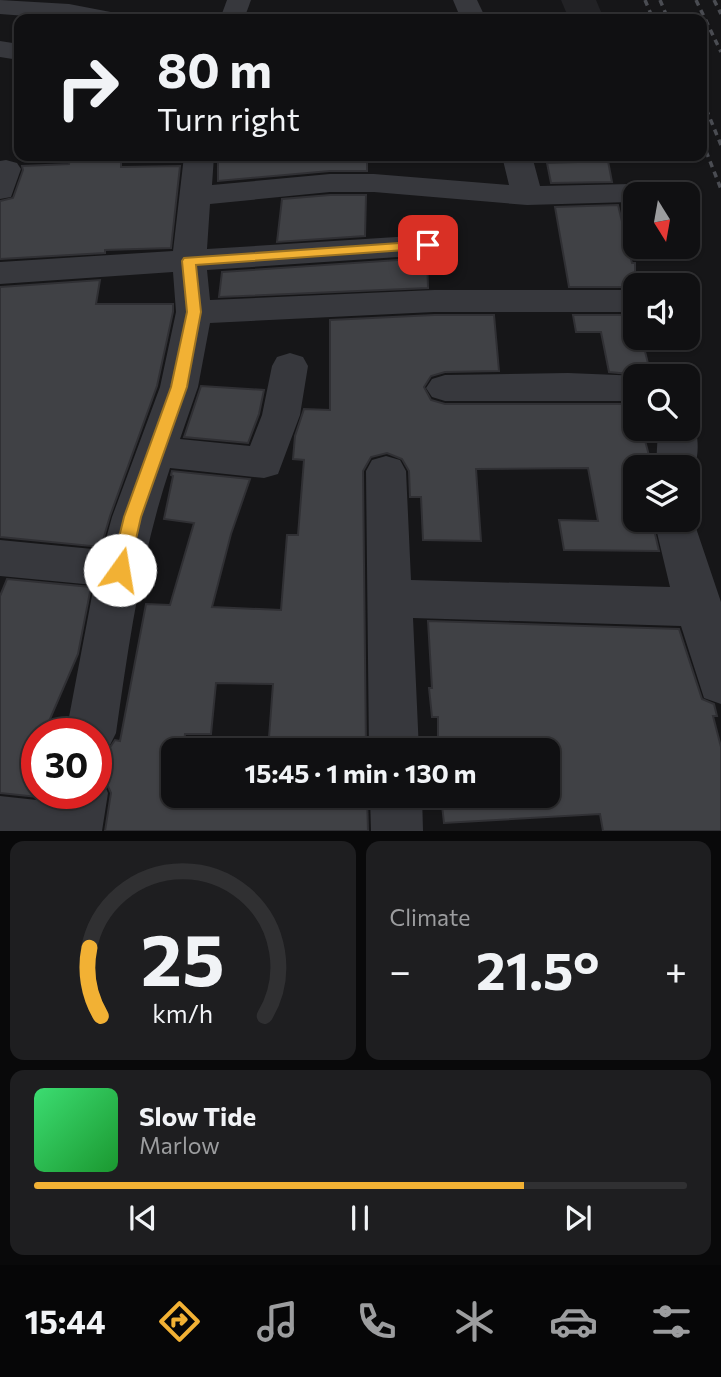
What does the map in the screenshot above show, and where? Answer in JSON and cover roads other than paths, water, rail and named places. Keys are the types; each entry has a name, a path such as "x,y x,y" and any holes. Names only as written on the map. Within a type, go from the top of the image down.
{"street":[{"path":"0,7 32,14"},
{"path":"95,718 120,570 133,517 179,387 194,312 189,261 199,161"},
{"path":"518,161 527,196"},
{"path":"195,197 247,190 374,183 527,196 623,193"},
{"path":"434,190 428,245 436,263 438,286 434,301"},
{"path":"0,273 428,245"},
{"path":"194,312 434,301 623,301"},
{"path":"157,452 264,463 281,415 290,366"},
{"path":"445,388 623,388"},
{"path":"386,471 394,738"},
{"path":"676,532 701,607 721,683"},
{"path":"0,558 120,570"},
{"path":"390,598 701,607"},
{"path":"396,808 397,831"},
{"path":"0,822 76,831 79,809"}],"railway":[{"path":"645,0 651,14"},
{"path":"660,0 666,14"},
{"path":"696,0 703,14"},
{"path":"714,0 721,14"},
{"path":"707,23 721,52"},
{"path":"707,111 721,145"},
{"path":"707,154 721,189"}]}
